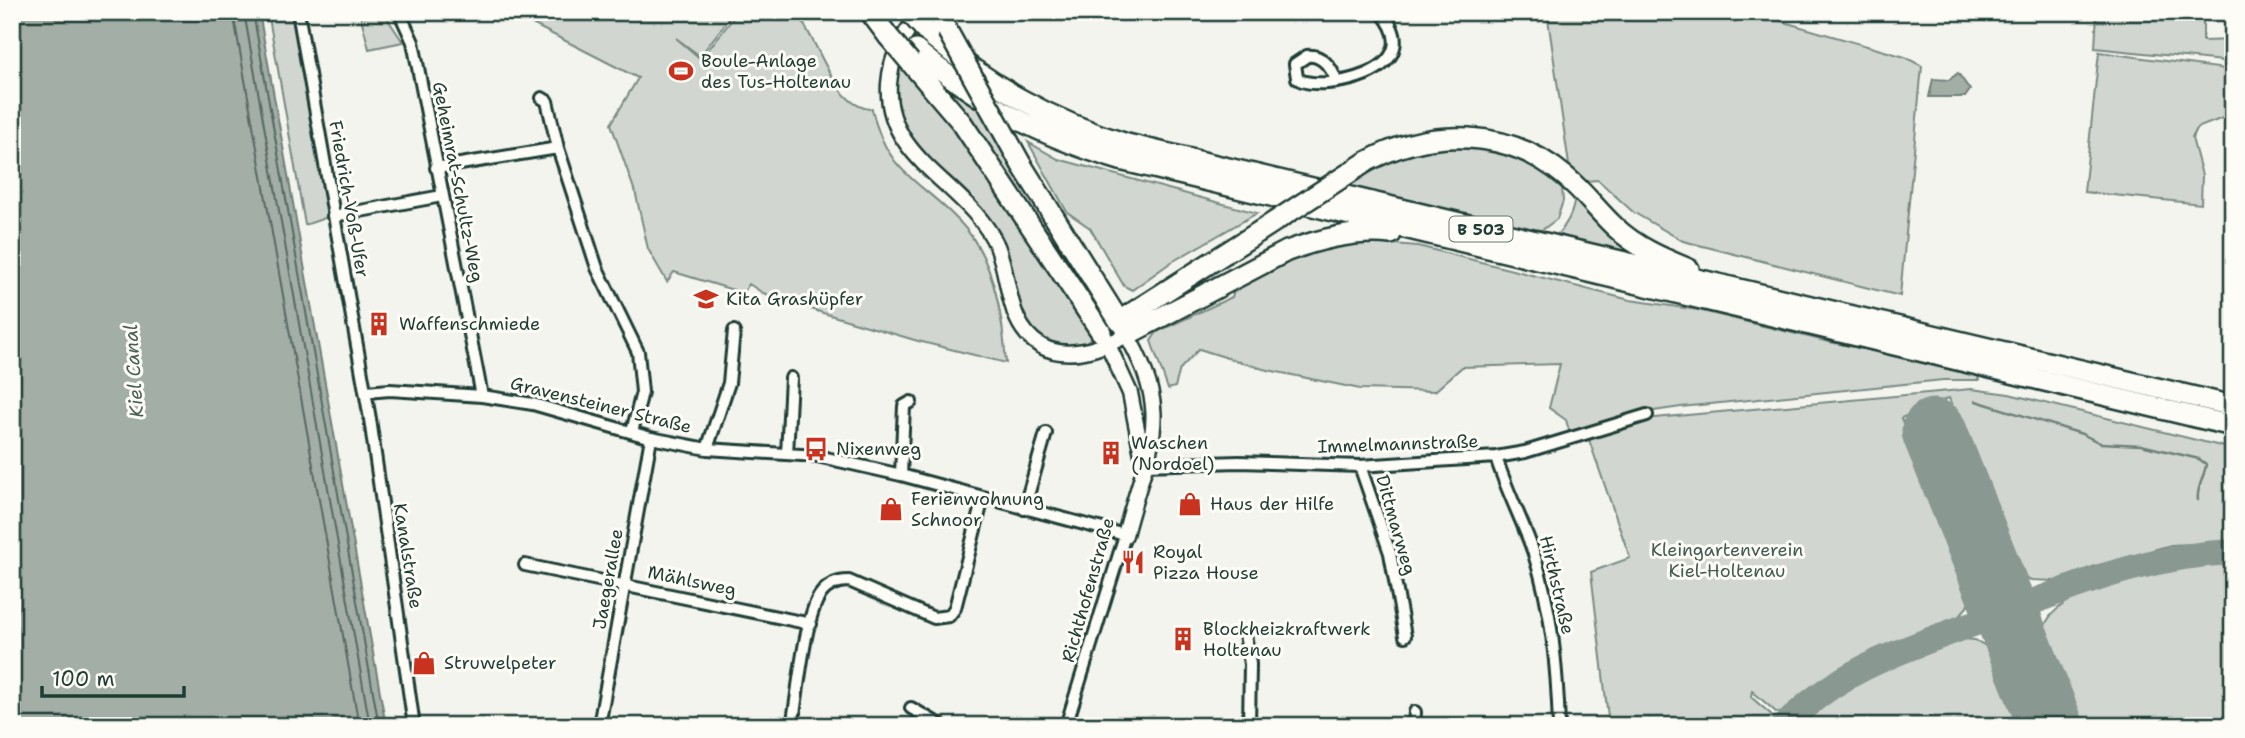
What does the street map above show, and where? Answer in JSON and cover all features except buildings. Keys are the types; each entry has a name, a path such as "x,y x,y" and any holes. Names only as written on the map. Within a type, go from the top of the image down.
{"highway":[{"path":"870,12 891,32"},
{"name":"B 503","path":"881,12 891,32 913,56 974,97 1016,120 1088,150 1165,172 1451,241 2233,426"},
{"name":"B 503","path":"909,12 929,34 988,81 1019,101 1095,134 1223,169 2233,406"},
{"path":"937,12 1021,164 1123,328"},
{"path":"913,56 962,123 1105,338"},
{"path":"1123,328 1257,233 1366,162 1397,147 1433,138 1469,137 1512,146 1559,172 1614,227 1652,254 1738,288"},
{"path":"1123,328 1287,251 1315,241 1358,233 1451,241"}],"street":[{"name":"Friedrich-Voß-Ufer","path":"298,12 366,392"},
{"path":"922,12 908,27 894,54 890,71 888,102 898,131 922,163 958,194 982,220 997,246 1016,316 1029,336 1051,351 1077,351 1123,328"},
{"path":"1336,81 1366,75 1393,52 1396,38 1381,12"},
{"name":"Geheimrat-Schultz-Weg","path":"402,19 413,42 482,396"},
{"path":"542,98 547,100 558,148 597,268 638,352 642,392 632,432"},
{"path":"436,168 558,148"},
{"path":"334,216 442,196"},
{"name":"Richthofenstraße","path":"1066,726 1154,436 1154,407 1147,372 1123,328"},
{"path":"707,449 729,383 734,331"},
{"path":"1105,338 1130,393 1144,465"},
{"path":"787,454 791,378"},
{"name":"Gravensteiner Straße","path":"366,392 390,390 482,396 533,404 651,438 707,449 817,456 901,475 1125,535"},
{"name":"Kanalstraße","path":"366,392 414,726"},
{"path":"901,475 904,406 911,402"},
{"name":"Immelmannstraße","path":"1144,465 1239,462 1360,466 1496,457 1525,452 1647,415"},
{"path":"1024,509 1046,433"},
{"name":"Jaegerallee","path":"598,726 651,438"},
{"name":"Hirthstraße","path":"1496,457 1529,538 1544,589 1553,644 1559,726"},
{"name":"Dittmarweg","path":"1360,466 1390,553 1405,636"},
{"path":"792,726 811,624 822,593 835,583 844,581 934,618 949,616 955,608 983,498"},
{"name":"Mählsweg","path":"525,565 811,624"},
{"path":"1245,634 1250,664 1249,726"},
{"path":"911,708 942,726"},
{"path":"1414,726 1415,712"}],"green space":[{"path":"268,12 293,12 328,217 305,225"},
{"path":"387,12 389,21 403,42 369,49 360,14"},
{"path":"509,12 734,12 700,56 676,38 701,59 738,12 795,12 837,85 858,106 872,109 879,132 898,165 951,213 976,243 996,293 1006,363 823,313 763,293 749,284 743,293 674,272 667,282 648,249 636,195 611,124 638,78"},
{"path":"1547,12 1749,12 1905,57 1922,66 1900,296 1683,241 1633,212 1598,180 1586,181 1569,165"},
{"path":"2097,12 2203,12 2203,41 2233,40 2231,53 2223,61 2095,48"},
{"path":"2099,52 2233,70 2228,116 2197,128 2192,138 2202,175 2201,204 2084,192"},
{"path":"894,53 910,62 1101,332 1066,351 1029,336 997,246 903,141 890,71"},
{"path":"932,75 979,104 1109,318 1104,321"},
{"path":"1028,142 1058,159 1257,213 1170,263 1132,290 1124,286 1090,228 1067,212"},
{"path":"1423,144 1498,147 1549,173 1562,187 1563,201 1557,219 1542,230 1522,228 1351,191 1349,184 1352,178"},
{"path":"1575,194 1657,262 1552,240 1568,219"},
{"path":"1370,242 1418,246 1630,300 1698,310 1825,341 1976,372 1979,380 1943,380 1681,407 1640,413 1570,434 1566,420 1549,408 1560,364 1462,367 1435,391 1360,389 1263,369 1199,349 1180,369 1175,387 1168,389 1151,341 1157,332 1232,297 1234,289 1284,264 1315,252"},
{"name":"Kleingartenverein Kiel-Holtenau","path":"1971,389 2009,394 2233,449 2233,542 2171,545 2095,566 2056,581 2031,580 2019,574 1949,398 1901,418 1971,593 1967,607 1954,622 1844,670 1784,714 1776,712 1752,691 1751,697 1774,717 1773,726 1647,726 1649,720 1634,726 1609,726 1591,572 1630,558 1588,437 1644,419"},
{"path":"2210,564 2233,564 2233,726 2078,726 2047,652 2044,641 2046,622 2060,607 2082,594 2109,584"},
{"path":"1964,639 1975,640 1993,650 2022,726 1799,726 1821,704 1863,678"}],"water":[{"name":"Kiel Canal","path":"12,12 259,12 386,726 12,726"},
{"path":"1958,73 1970,90 1965,97 1929,97 1933,79 1949,80"}],"waterway":[{"path":"1976,401 2082,434 2100,443 2141,445 2199,459 2206,464 2198,500"}],"taxiway":[{"path":"2026,659 2021,635 2022,620 2024,612 2035,601 2083,583 2156,562 2233,552"},
{"path":"1785,726 1805,706 1851,675 1902,651 1981,621 1991,623 2006,633 2031,677"}],"runway":[{"path":"1934,431 2051,726"}],"place":[{"name":"Boule-Anlage des Tus-Holtenau","path":"681,71"},
{"name":"Kita Grashüpfer","path":"706,299"},
{"name":"Waffenschmiede","path":"379,324"},
{"name":"Nixenweg","path":"816,449"},
{"name":"Waschen (Nordoel)","path":"1111,453"},
{"name":"Haus der Hilfe","path":"1190,504"},
{"name":"Ferienwohnung Schnoor","path":"891,509"},
{"name":"Royal Pizza House","path":"1133,562"},
{"name":"Blockheizkraftwerk Holtenau","path":"1183,639"},
{"name":"Struwelpeter","path":"424,663"}]}
